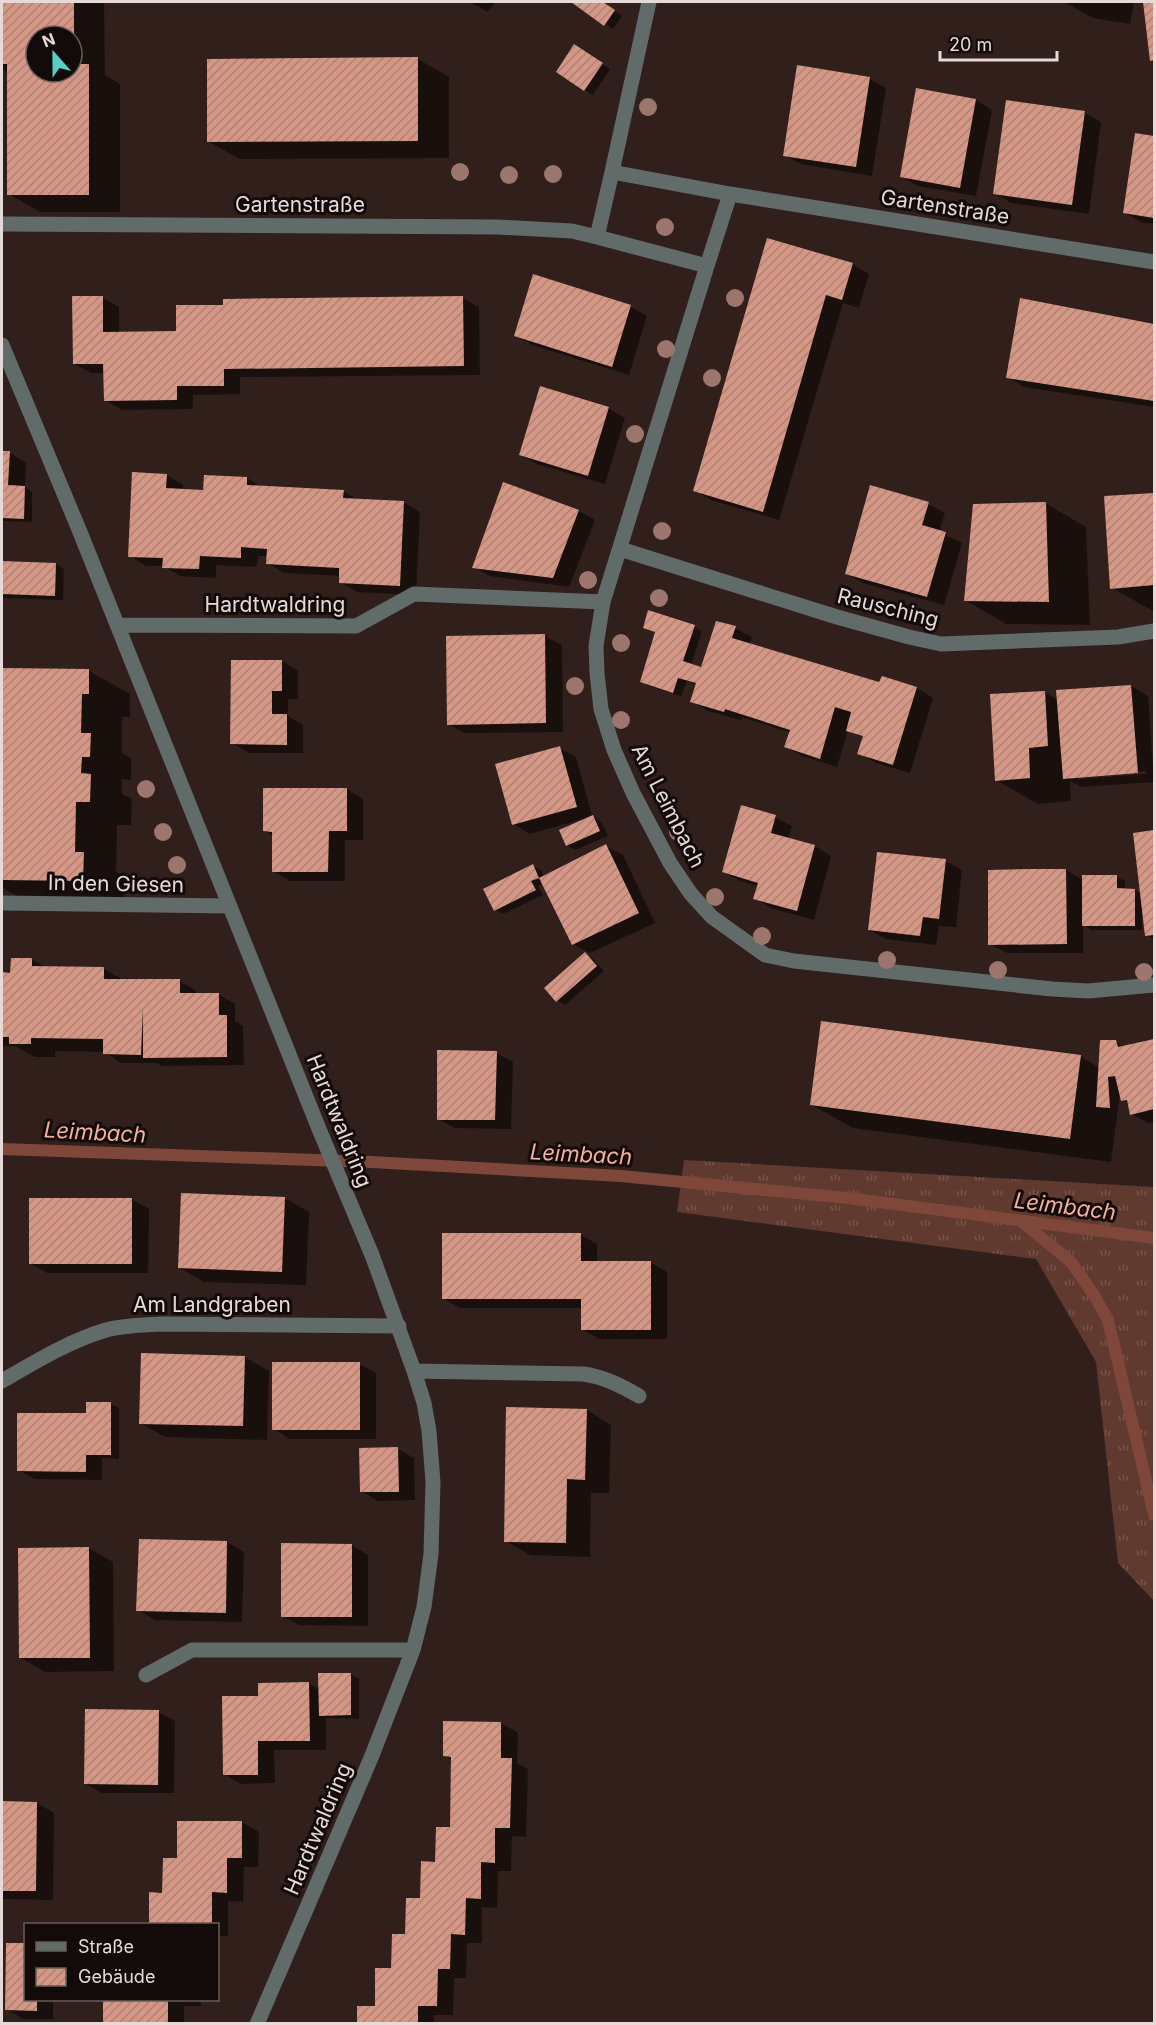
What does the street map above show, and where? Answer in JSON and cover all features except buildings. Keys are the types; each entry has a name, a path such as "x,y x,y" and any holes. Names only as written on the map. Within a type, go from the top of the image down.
{"street":[{"path":"597,237 649,2"},
{"name":"Gartenstraße","path":"612,172 730,194 1155,262"},
{"path":"708,266 730,194"},
{"name":"Gartenstraße","path":"2,224 498,227 572,231 708,266"},
{"name":"Am Leimbach","path":"708,266 603,602 596,645 601,709 614,750 633,793 670,863 691,894 712,917 765,955 823,965 1052,989 1088,990 1155,985"},
{"name":"Hardtwaldring","path":"2,345 118,625 399,1326 424,1403 430,1441 434,1510 429,1580 413,1650 371,1758 257,2024"},
{"name":"Rausching","path":"620,549 837,617 941,644 1118,638 1155,631"},
{"name":"Hardtwaldring","path":"118,625 356,626 414,594 603,602"},
{"name":"In den Giesen","path":"2,903 230,906"},
{"name":"Am Landgraben","path":"2,1381 80,1340 106,1330 130,1325 399,1326"},
{"path":"414,1371 583,1374 609,1380 639,1396"},
{"path":"146,1675 192,1650 413,1650"}],"green space":[{"path":"684,1160 1154,1187 1154,1601 1118,1563 1096,1362 1036,1259 677,1212"}],"waterway":[{"name":"Leimbach","path":"2,1149 371,1162 621,1176 848,1198 1154,1238"},
{"path":"1021,1221 1071,1262 1108,1320 1154,1515"}]}
